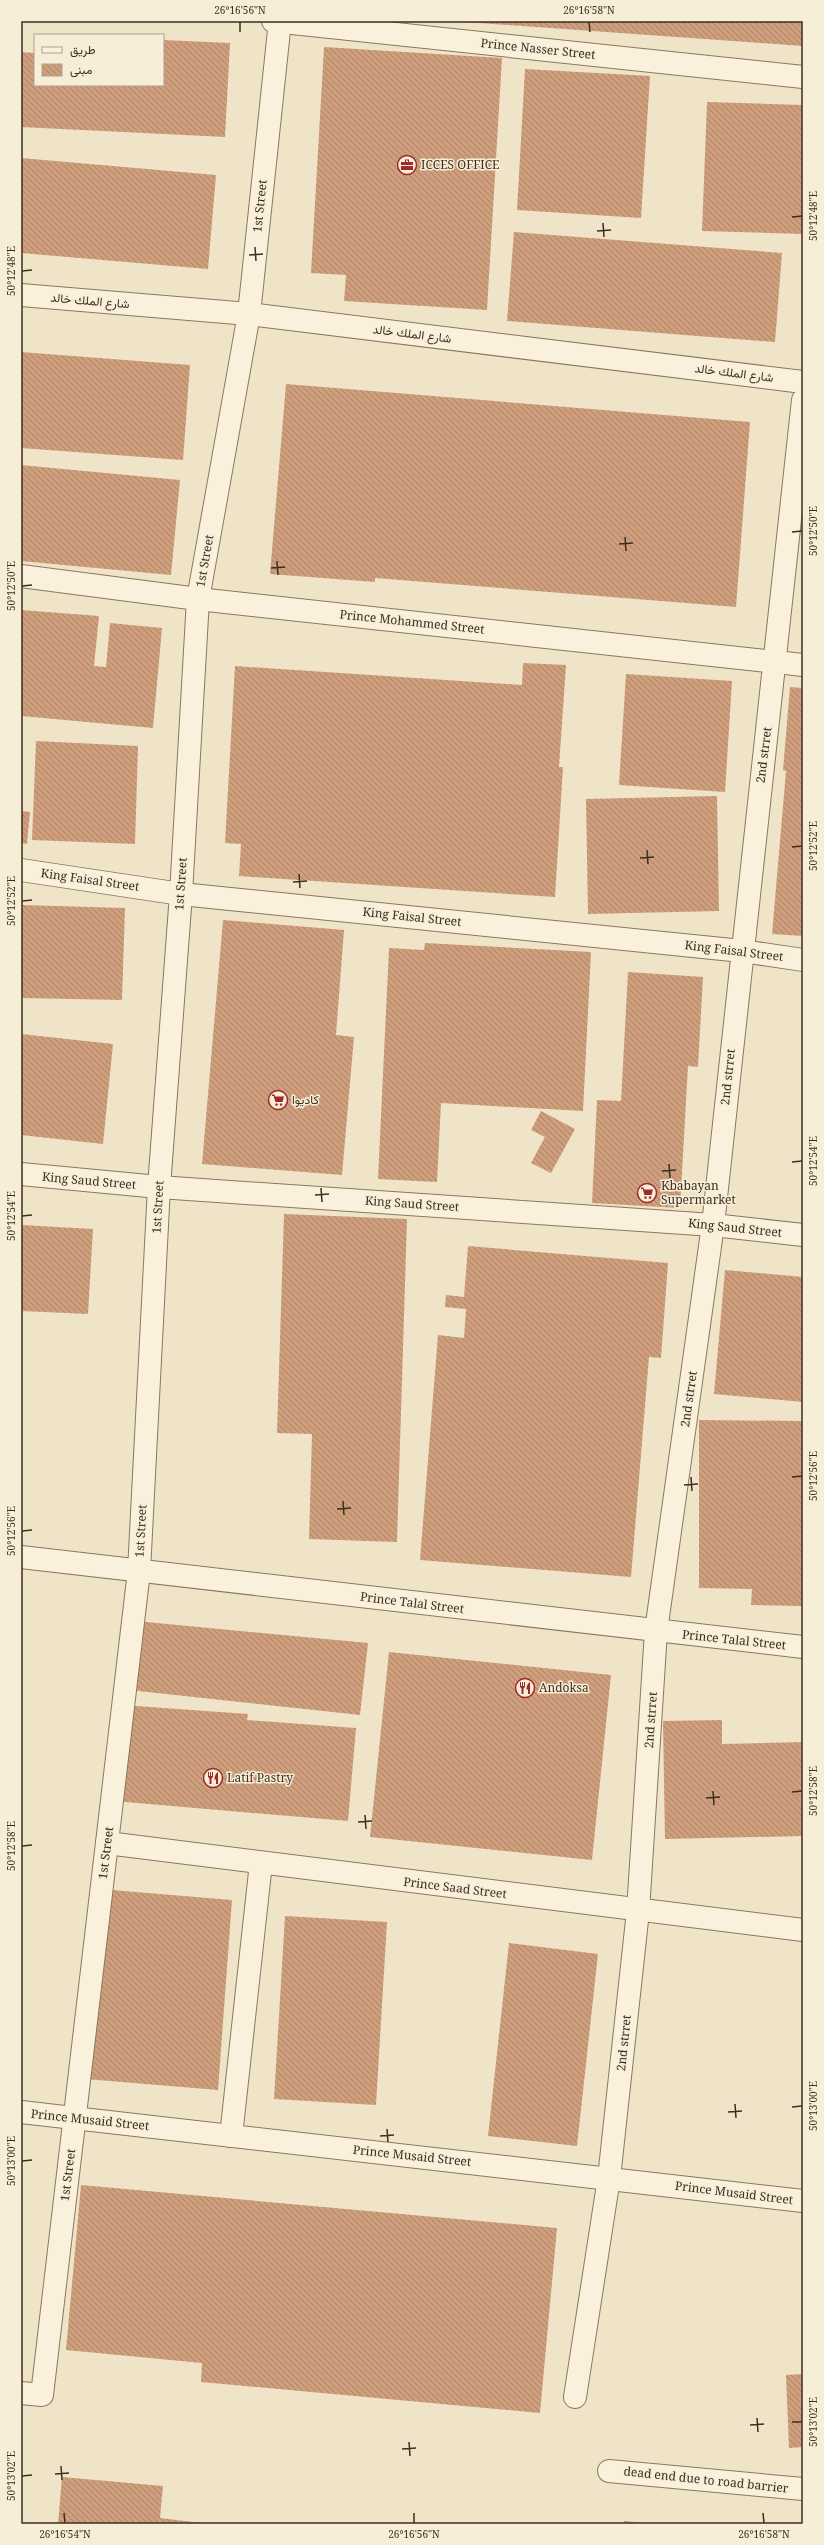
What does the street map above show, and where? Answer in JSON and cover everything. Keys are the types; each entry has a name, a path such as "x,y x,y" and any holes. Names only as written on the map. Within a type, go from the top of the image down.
{"street":[{"name":"Prince Nasser Street","path":"278,21 803,77"},
{"name":"1st Street","path":"21,2393 42,2395 139,1571 159,1187 181,894 198,599 249,314 278,21"},
{"name":"شارع الملك خالد","path":"21,295 249,314 803,382"},
{"name":"2nd strret","path":"575,2397 609,2178 638,1911 656,1631 713,1225 803,400"},
{"name":"Prince Mohammed Street","path":"21,576 198,599 803,665"},
{"name":"King Faisal Street","path":"21,870 181,894 742,951 803,960"},
{"name":"King Saud Street","path":"21,1174 159,1187 713,1225 803,1235"},
{"name":"Prince Talal Street","path":"21,1557 803,1647"},
{"name":"Prince Saad Street","path":"107,1843 638,1911 803,1930"},
{"path":"231,2136 261,1863"},
{"name":"Prince Musaid Street","path":"21,2112 803,2201"},
{"name":"dead end due to road barrier","path":"609,2471 803,2489"}],"building":[{"path":"803,21 803,46 465,22"},
{"path":"164,40 230,43 225,137 21,127 21,52 34,53 34,86 164,86"},
{"name":"ICCES OFFICE","path":"324,47 502,58 487,310 344,301 346,275 311,273"},
{"path":"525,69 650,76 641,218 517,210"},
{"path":"707,102 803,105 803,234 702,231"},
{"path":"21,158 216,175 208,269 21,253"},
{"path":"514,232 782,253 775,342 507,321"},
{"path":"21,352 190,365 183,460 21,448"},
{"path":"286,384 750,422 736,607 375,578 375,582 270,574"},
{"path":"21,465 180,480 171,575 21,561"},
{"path":"21,610 99,616 94,666 106,667 110,623 162,628 153,728 21,716"},
{"path":"523,663 566,665 559,767 563,767 555,897 239,876 241,844 225,843 235,666 522,685"},
{"path":"626,674 732,681 725,792 619,785"},
{"path":"790,687 803,688 803,936 772,934 786,771 783,770"},
{"path":"36,741 138,746 135,844 32,840"},
{"path":"717,796 719,911 588,914 586,799"},
{"path":"21,811 30,812 27,844 21,843"},
{"path":"21,905 125,908 122,1000 21,998"},
{"name":"كاديوا","path":"223,920 344,930 336,1035 354,1037 342,1175 202,1164"},
{"path":"425,943 591,952 583,1111 441,1103 437,1182 378,1179 389,948 424,950"},
{"path":"628,972 703,977 698,1067 688,1066 680,1208 592,1203 597,1100 621,1101"},
{"path":"21,1034 113,1044 103,1144 21,1135"},
{"path":"541,1111 575,1129 551,1173 531,1163 545,1137 531,1130"},
{"path":"284,1214 407,1219 397,1542 309,1539 312,1434 277,1433"},
{"path":"21,1225 93,1229 88,1314 21,1311"},
{"path":"468,1246 668,1263 661,1358 649,1357 631,1577 420,1560 438,1335 464,1338 466,1309 445,1307 446,1295 464,1297"},
{"path":"725,1270 803,1277 803,1402 714,1394"},
{"path":"699,1420 803,1421 803,1606 751,1605 752,1589 699,1588"},
{"path":"136,1621 368,1643 360,1715 129,1690"},
{"path":"389,1652 611,1675 592,1860 370,1837"},
{"path":"122,1705 248,1714 247,1720 356,1728 348,1821 114,1801"},
{"path":"722,1720 722,1744 803,1742 803,1836 665,1839 663,1721"},
{"path":"100,1889 232,1900 218,2090 85,2079"},
{"path":"285,1916 387,1922 376,2105 274,2099"},
{"path":"509,1943 598,1954 577,2146 488,2136"},
{"path":"81,2185 557,2228 540,2413 201,2382 202,2363 66,2350"},
{"path":"803,2374 803,2447 789,2448 786,2375"},
{"path":"62,2477 163,2486 160,2518 210,2524 58,2524"},
{"path":"624,2521 645,2523 645,2524 623,2524"}],"place":[{"name":"ICCES OFFICE","path":"407,165"},
{"name":"كاديوا","path":"278,1100"},
{"name":"Kbabayan Supermarket","path":"647,1193"},
{"name":"Andoksa","path":"525,1688"},
{"name":"Latif Pastry","path":"213,1778"}]}
